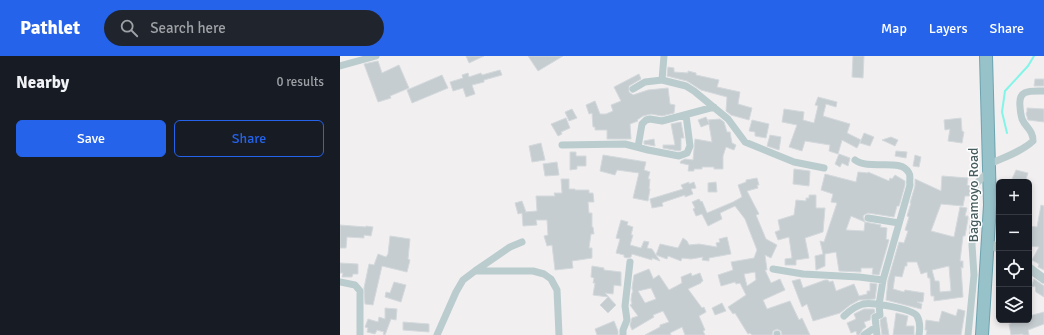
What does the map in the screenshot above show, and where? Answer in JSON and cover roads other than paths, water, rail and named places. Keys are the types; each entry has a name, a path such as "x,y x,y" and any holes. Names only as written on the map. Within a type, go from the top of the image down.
{"highway":[{"name":"Bagamoyo Road","path":"982,335 980,275 994,246 990,205 986,56"}],"street":[{"path":"340,66 376,56"},
{"path":"662,80 664,56"},
{"path":"633,89 645,82 662,80 686,86 728,119 745,142 794,162 824,168"},
{"path":"968,335 980,275 972,245 976,184 989,167 1028,146 1033,141 1033,135 1022,120 1020,104 1021,96 1023,93 1029,91 1044,91"},
{"path":"638,147 642,124 646,120 650,119 662,121 686,116 714,107"},
{"path":"562,145 616,144 684,155 687,153 690,146 686,116"},
{"path":"855,160 868,166 897,165 905,167 910,174 910,185 883,280 879,306 880,315 875,317 876,331 864,335"},
{"path":"868,218 899,223"},
{"path":"437,335 460,286 475,271 510,247 522,242"},
{"path":"623,335 623,330 627,320 625,306 630,262"},
{"path":"773,269 803,274 883,280"},
{"path":"1032,270 1044,279"},
{"path":"475,271 533,272 544,274 552,279 557,290 559,335"},
{"path":"340,282 355,285 360,291 360,335"},
{"path":"844,316 849,311 862,304 910,311 917,315 919,335"}],"waterway":[{"path":"1007,133 1002,112 1005,91 1028,66 1034,56"}]}
